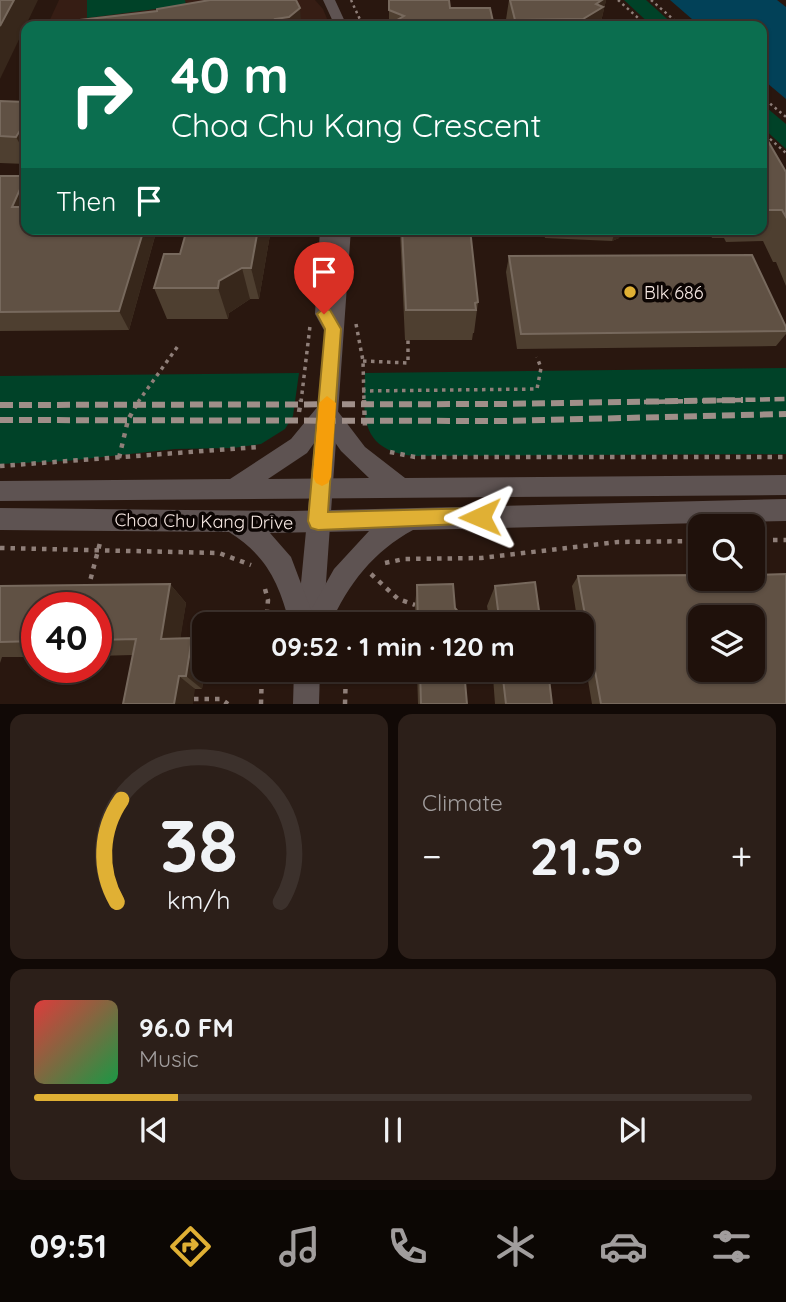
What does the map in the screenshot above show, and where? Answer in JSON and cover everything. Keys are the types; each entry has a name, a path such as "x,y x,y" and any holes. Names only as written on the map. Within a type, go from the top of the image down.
{"street":[{"path":"329,0 339,21"},
{"path":"340,0 350,21"},
{"path":"328,235 324,314 333,329"},
{"path":"311,612 333,329 339,309 343,235"},
{"path":"326,411 341,438 358,457 400,486"},
{"path":"231,491 299,446 326,411"},
{"name":"Choa Chu Kang Drive","path":"0,491 786,485"},
{"name":"Choa Chu Kang Drive","path":"0,519 318,521 786,510"},
{"path":"323,612 338,580 356,556 386,533 413,519"},
{"path":"231,521 260,537 274,552 290,579 299,612"},
{"path":"306,704 307,682"}],"path":[{"path":"351,0 361,21"},
{"path":"618,0 641,21"},
{"path":"651,0 675,21"},
{"path":"767,101 786,117"},
{"path":"767,136 786,153"},
{"path":"354,314 363,361 365,428 373,440"},
{"path":"294,420 300,410 307,372 310,320"},
{"path":"363,361 408,363 408,340"},
{"path":"119,458 128,420 147,386 178,346"},
{"path":"362,391 537,389 541,368 537,357"},
{"path":"0,466 119,458 176,451 243,450 269,444"},
{"path":"387,451 415,457 786,457"},
{"path":"765,540 786,540"},
{"path":"360,582 369,572 388,562 404,559 481,558 618,542 688,541"},
{"path":"0,548 219,553 239,558 255,568"},
{"path":"87,592 96,557"},
{"path":"369,572 398,599 415,605"},
{"path":"264,582 268,600 267,612"},
{"path":"349,601 349,612"},
{"path":"261,704 262,682"},
{"path":"345,704 346,682"},
{"path":"194,699 221,699 228,704"}],"shaded area":[{"path":"59,0 315,0 328,21 49,21"}],"green space":[{"path":"87,0 185,0 186,5 87,18"},
{"path":"624,0 646,0 669,21 647,21"},
{"path":"767,108 786,124 786,149 767,132"},
{"path":"786,368 786,454 414,456 396,453 383,447 368,429 365,417 365,373"},
{"path":"299,373 293,416 285,429 261,444 0,464 0,376"}],"water":[{"path":"670,0 777,0 786,7 786,99 767,83 767,21 694,21"}],"building":[{"path":"0,0 14,0 0,26"},
{"path":"210,0 296,0 300,8 289,17 275,19 276,21 72,21"},
{"path":"389,0 449,0 450,8 490,8 493,21 403,21 399,19 404,16 389,10"},
{"path":"510,0 602,0 596,4 603,7 583,19 515,20"},
{"path":"0,101 21,102 21,129 16,137 0,136"},
{"path":"767,139 786,172 786,217 782,210 767,210"},
{"path":"0,176 21,176 21,187 12,207 21,207 21,235 142,235 119,311 0,312"},
{"path":"185,235 257,235 251,268 242,268 219,281 218,288 154,288 164,254 180,254"},
{"path":"402,235 471,235 478,302 475,303 476,310 406,310"},
{"name":"Blk 686","path":"752,255 786,331 521,334 509,256"},
{"path":"786,574 786,704 601,704 594,665 594,612 584,612 578,576 688,575 688,591 765,591 765,575"},
{"path":"535,582 539,612 498,612 495,586"},
{"path":"170,584 161,639 192,638 186,676 179,676 174,704 123,704 136,639 112,640 112,592 21,592 21,641 0,642 0,586"},
{"path":"453,584 455,608 458,612 418,612 417,585"},
{"path":"420,682 465,682 467,704 421,704"},
{"path":"503,682 549,682 552,704 506,704"}],"railway":[{"path":"722,400 786,399"},
{"path":"0,405 503,404 722,400"},
{"path":"644,402 722,400"},
{"path":"722,400 743,400"},
{"path":"0,420 503,421 786,414"}],"slow traffic":[{"path":"322,477 327,403"}],"place":[{"name":"Blk 686","path":"630,292"}],"route":[{"path":"324,314 333,329 318,521 480,517"}]}
